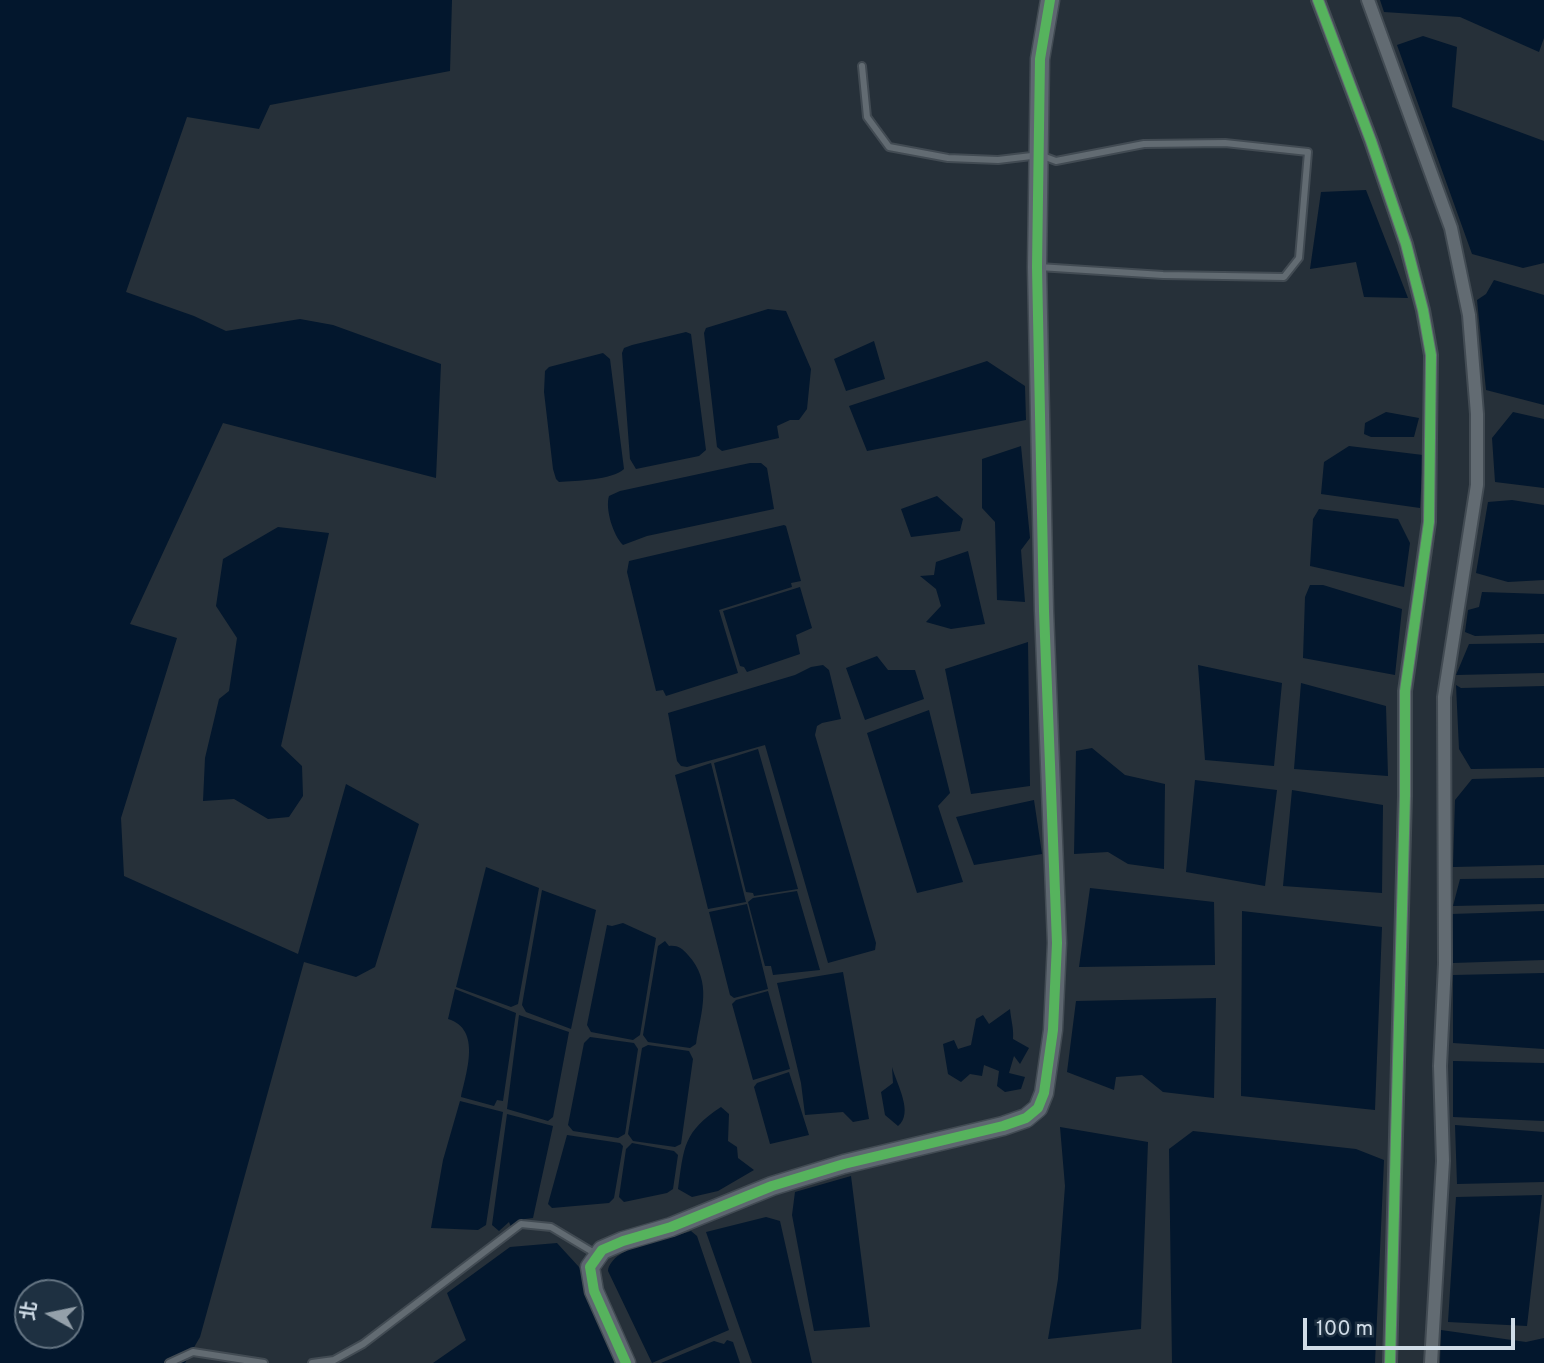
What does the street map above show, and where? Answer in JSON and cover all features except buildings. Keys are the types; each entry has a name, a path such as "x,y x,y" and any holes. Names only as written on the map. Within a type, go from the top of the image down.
{"street":[{"path":"626,1363 594,1291 590,1267 602,1250 671,1227 772,1186 844,1164 1003,1126 1026,1118 1038,1108 1044,1093 1053,1030 1057,943 1044,611 1037,267 1041,59 1050,0"},
{"path":"1318,0 1406,244 1431,355 1429,522 1405,691 1405,796 1390,1363"},
{"path":"1368,0 1451,228 1469,315 1477,414 1477,485 1444,697 1446,964 1440,1066 1443,1172 1431,1363"}],"lane":[{"path":"862,66 867,117 889,147 948,158 998,159 1040,155 1056,161 1144,144 1225,143 1308,152 1299,258 1284,277 1163,275 1037,267"},
{"path":"312,1363 334,1360 363,1344 521,1224 551,1227 598,1255"},
{"path":"169,1363 193,1352 264,1363"}],"water":[{"path":"0,0 452,0 450,71 270,105 259,129 187,117 126,292 194,316 226,331 300,319 333,325 441,364 436,478 223,423 130,624 177,638 121,818 124,876 298,954 346,784 419,824 375,967 356,977 304,962 200,1337 185,1363 0,1363"},
{"path":"1380,0 1544,0 1544,38 1539,52 1460,17 1384,12"},
{"path":"1423,36 1457,47 1452,107 1544,141 1544,263 1523,268 1472,254 1397,45"},
{"path":"1366,190 1408,298 1364,297 1356,262 1310,269 1321,192"},
{"path":"1494,280 1544,295 1544,405 1486,390 1477,300 1486,294"},
{"path":"768,309 786,311 811,369 807,409 799,420 790,420 777,426 779,438 722,451 717,447 704,333 706,328"},
{"path":"686,332 691,334 706,450 699,456 636,469 630,459 622,353 624,348 632,345"},
{"path":"874,341 885,379 846,391 834,359"},
{"path":"603,353 610,359 624,469 603,478 559,482 553,469 544,392 545,371 549,367"},
{"path":"987,361 1025,386 1026,420 867,451 849,406"},
{"path":"1386,412 1419,418 1414,437 1371,437 1364,434 1365,423"},
{"path":"1513,412 1544,419 1544,488 1495,482 1492,438"},
{"path":"1021,446 1030,538 1021,550 1025,602 997,600 995,522 982,508 982,459"},
{"path":"1349,446 1423,455 1420,508 1321,494 1324,462"},
{"path":"750,463 761,463 767,468 774,509 647,536 623,545 616,535 609,515 609,496 620,491"},
{"path":"937,496 963,519 960,531 911,537 901,509"},
{"path":"1512,500 1544,505 1544,580 1508,582 1476,573 1488,502"},
{"path":"1319,509 1398,519 1410,543 1404,587 1310,566 1313,519"},
{"path":"784,525 801,581 791,583 792,587 719,610 738,673 666,696 663,690 656,691 627,572 629,561"},
{"path":"278,527 329,533 281,746 302,766 303,796 289,817 268,819 234,799 203,801 205,758 219,699 229,691 237,638 216,606 223,559"},
{"path":"968,551 985,624 951,629 926,622 941,606 936,589 920,576 934,575 936,562"},
{"path":"1310,585 1323,585 1402,609 1395,675 1303,658 1305,597"},
{"path":"800,587 812,628 796,635 800,654 747,672 740,666 723,611"},
{"path":"1482,592 1544,594 1544,634 1475,636 1465,632 1468,610 1479,607"},
{"path":"1028,642 1030,786 971,794 945,669"},
{"path":"1544,643 1544,673 1456,675 1469,644"},
{"path":"877,656 888,670 915,670 924,699 865,720 846,668"},
{"path":"823,665 829,670 841,719 817,726 815,735 876,943 875,950 828,963 765,745 687,767 681,766 677,761 668,713"},
{"path":"1198,665 1282,683 1274,766 1205,760"},
{"path":"1301,683 1386,706 1388,776 1294,769"},
{"path":"1456,685 1461,688 1544,686 1544,768 1471,769 1459,749"},
{"path":"929,710 950,793 938,806 963,882 917,893 867,733"},
{"path":"1092,748 1125,775 1165,784 1164,869 1128,864 1108,852 1074,854 1076,751"},
{"path":"758,749 798,889 754,896 753,893 746,892 714,763"},
{"path":"711,763 746,902 708,909 675,775"},
{"path":"1544,777 1544,865 1453,867 1455,800 1472,779"},
{"path":"1195,780 1277,790 1265,886 1186,872"},
{"path":"1292,790 1383,805 1382,893 1283,886"},
{"path":"1034,800 1042,854 974,865 956,817"},
{"path":"486,867 539,888 518,1004 511,1007 456,987"},
{"path":"1544,878 1544,904 1453,906 1460,879"},
{"path":"1090,888 1214,902 1215,965 1079,967"},
{"path":"542,890 596,910 571,1029 526,1012 522,1005"},
{"path":"797,891 820,970 773,975 771,966 765,966 748,902 753,898"},
{"path":"747,904 768,989 734,998 730,995 709,912"},
{"path":"1242,911 1382,927 1375,1110 1241,1096"},
{"path":"1544,911 1544,960 1453,963 1451,914"},
{"path":"623,923 656,938 640,1035 633,1040 591,1032 587,1025 607,925"},
{"path":"665,941 669,946 677,947 686,953 696,965 703,986 696,1044 690,1048 648,1042 643,1035 658,946"},
{"path":"843,972 869,1119 853,1122 843,1112 805,1115 801,1083 777,983"},
{"path":"1544,973 1544,1049 1453,1043 1453,975"},
{"path":"455,989 516,1013 503,1101 497,1100 494,1106 461,1097 469,1053 465,1032 459,1024 448,1019"},
{"path":"768,991 790,1069 753,1080 732,1004 736,1000"},
{"path":"1216,998 1214,1098 1163,1092 1142,1075 1116,1077 1114,1090 1067,1072 1076,1001"},
{"path":"1010,1009 1013,1039 1029,1048 1020,1064 1014,1056 1009,1073 1025,1077 1021,1089 1005,1092 997,1086 999,1071 984,1065 982,1076 970,1074 961,1082 948,1074 943,1044 954,1040 958,1049 971,1045 976,1019 983,1015 989,1024"},
{"path":"519,1015 569,1032 553,1117 548,1121 507,1109"},
{"path":"590,1037 634,1043 638,1049 625,1134 618,1138 573,1131 568,1125 584,1043"},
{"path":"648,1045 689,1051 693,1059 681,1144 675,1147 633,1141 628,1134 642,1048"},
{"path":"1453,1061 1544,1063 1544,1121 1453,1117"},
{"path":"892,1067 905,1114 898,1126 885,1115 881,1092 893,1083"},
{"path":"789,1072 809,1135 770,1144 754,1087 757,1083"},
{"path":"460,1101 503,1112 486,1225 478,1230 431,1228 443,1160"},
{"path":"721,1107 729,1114 728,1141 737,1147 738,1158 754,1170 718,1191 692,1197 678,1189 684,1151 699,1124"},
{"path":"507,1114 553,1126 533,1218 525,1219 511,1227 509,1222 499,1231 492,1225"},
{"path":"1455,1125 1544,1132 1544,1182 1457,1184"},
{"path":"1060,1127 1148,1142 1141,1329 1048,1339 1058,1279 1065,1186"},
{"path":"1193,1131 1356,1149 1384,1160 1375,1363 1172,1363 1169,1149"},
{"path":"567,1135 620,1143 623,1146 614,1198 609,1203 552,1208 548,1204"},
{"path":"632,1143 674,1151 678,1155 673,1189 667,1193 624,1202 619,1197 626,1149"},
{"path":"851,1176 870,1327 814,1331 792,1215 795,1192"},
{"path":"1542,1195 1527,1326 1448,1322 1456,1197"},
{"path":"766,1217 780,1221 812,1363 752,1363 706,1232"},
{"path":"691,1231 697,1236 729,1330 652,1363 608,1271 612,1262 630,1249"},
{"path":"557,1243 590,1279 616,1363 433,1363 466,1340 447,1293 510,1247"},
{"path":"1441,1330 1526,1342 1544,1338 1544,1363 1440,1363"},
{"path":"727,1340 733,1342 740,1363 661,1363 714,1341 724,1344"}],"cycle path":[{"path":"626,1363 594,1291 590,1267 602,1250 671,1227 772,1186 844,1164 1003,1126 1026,1118 1038,1108 1044,1093 1053,1030 1057,943 1044,611 1037,267 1040,59 1050,0"},
{"path":"1318,0 1406,244 1431,355 1429,522 1405,691 1405,796 1390,1363"}]}
